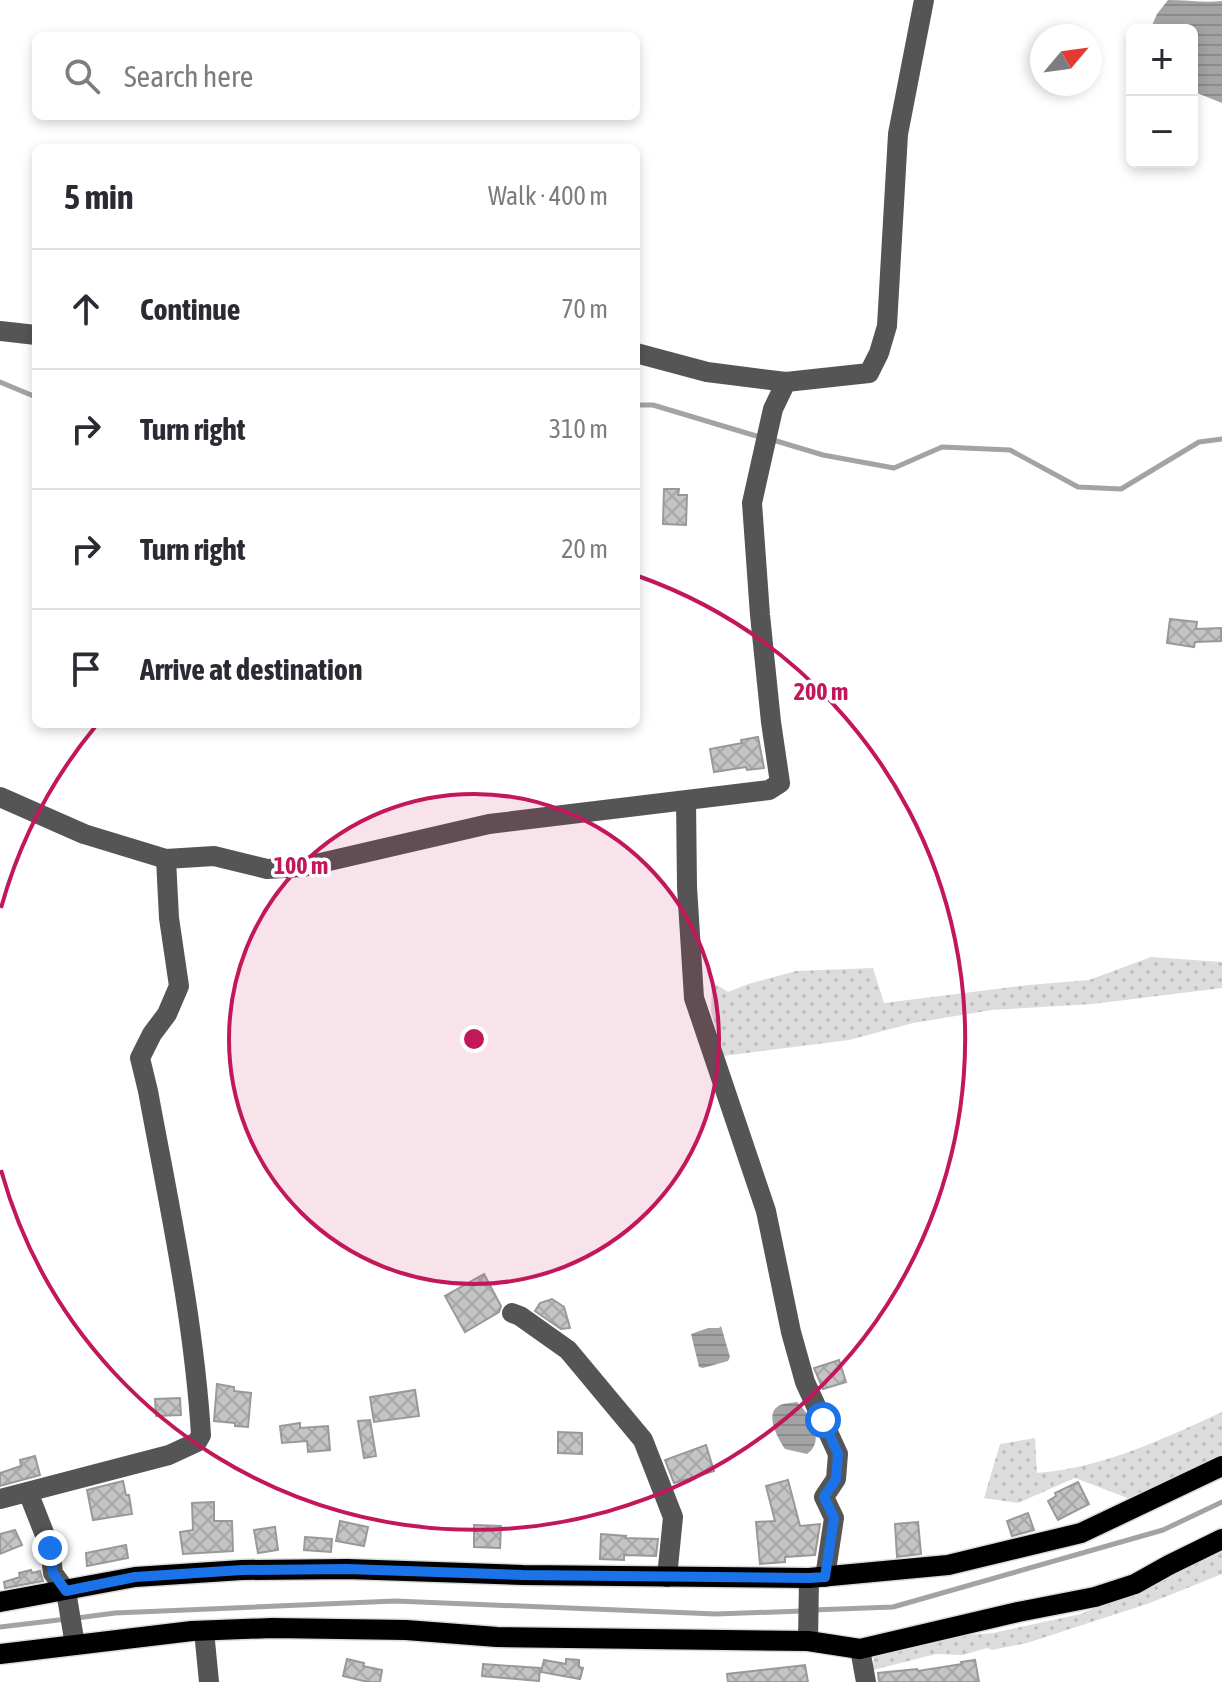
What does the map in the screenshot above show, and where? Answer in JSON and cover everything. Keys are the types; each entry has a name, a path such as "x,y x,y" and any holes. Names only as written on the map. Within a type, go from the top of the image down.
{"main road":[{"path":"0,1602 135,1577 242,1570 817,1577 948,1565 1081,1533 1222,1466"},
{"path":"0,1654 192,1631 272,1628 406,1630 497,1637 808,1641 860,1649 1095,1597 1135,1584 1222,1539"}],"street":[{"path":"640,354 707,372 786,382 869,373 887,326 898,134 924,0"},
{"path":"0,331 32,335"},
{"path":"0,797 84,834 166,859 214,856 267,869 303,867 489,824 769,790 780,783 771,722 752,503 773,409 786,382"},
{"path":"686,800 687,887 694,998 766,1211 791,1332 805,1382 838,1454 836,1479 824,1497 834,1518 817,1577 808,1641"},
{"path":"0,1499 169,1455 197,1442 201,1435 190,1326 140,1058 167,1014 179,986 169,918 166,859"},
{"path":"512,1313 568,1350 643,1440 673,1517 667,1577"},
{"path":"28,1492 50,1548 53,1573 66,1591 75,1645"},
{"path":"204,1631 209,1682"},
{"path":"860,1649 866,1682"}],"shaded area":[{"path":"1168,0 1222,1 1222,103 1198,93 1198,24 1153,24"},
{"path":"1151,957 1222,962 1222,988 1093,1004 992,1010 913,1023 849,1040 723,1056 711,1011 712,982 728,992 796,971 873,968 884,1003 1089,980"},
{"path":"721,1326 730,1357 728,1361 699,1367 691,1334"},
{"path":"797,1402 807,1413 816,1435 813,1449 807,1454 785,1449 773,1424 773,1412 777,1407"},
{"path":"1222,1412 1222,1460 1138,1502 1075,1478 1018,1503 984,1498 1000,1444 1035,1438 1037,1473 1061,1470 1132,1451"},
{"path":"1222,1549 1222,1574 1150,1603 1027,1643 992,1650 987,1648 963,1655 936,1654 873,1670 874,1649 941,1637 993,1633 1081,1614"}],"building":[{"path":"664,489 679,489 678,495 687,495 686,525 663,524"},
{"path":"1170,619 1197,622 1196,629 1221,628 1221,641 1195,642 1194,647 1167,643"},
{"path":"758,737 764,768 747,770 746,767 714,772 710,749"},
{"path":"484,1274 501,1306 499,1312 465,1332 445,1296"},
{"path":"552,1299 564,1307 570,1328 561,1329 535,1311 540,1303"},
{"path":"839,1360 846,1382 823,1389 814,1368"},
{"path":"217,1384 234,1387 234,1391 251,1393 248,1427 214,1421"},
{"path":"415,1390 419,1416 374,1422 370,1397"},
{"path":"180,1398 181,1415 156,1416 155,1399"},
{"path":"370,1420 376,1456 364,1458 358,1421"},
{"path":"300,1423 300,1428 328,1426 330,1450 308,1452 307,1441 282,1443 280,1426"},
{"path":"558,1432 582,1433 582,1454 558,1453"},
{"path":"706,1445 714,1471 674,1483 665,1460"},
{"path":"35,1456 40,1475 0,1486 0,1473 21,1466 20,1460"},
{"path":"788,1480 800,1526 820,1524 815,1555 785,1557 785,1562 760,1564 756,1522 775,1521 766,1486"},
{"path":"123,1481 132,1514 93,1520 87,1490"},
{"path":"1078,1482 1089,1504 1058,1520 1048,1501 1056,1496 1055,1493"},
{"path":"214,1502 214,1521 232,1521 233,1551 183,1554 180,1532 193,1530 192,1503"},
{"path":"1028,1513 1034,1530 1012,1536 1007,1521"},
{"path":"340,1521 368,1527 364,1546 336,1541"},
{"path":"918,1522 921,1554 897,1557 895,1524"},
{"path":"474,1525 501,1526 500,1548 474,1547"},
{"path":"275,1527 278,1550 258,1553 254,1530"},
{"path":"15,1530 22,1545 0,1554 0,1534"},
{"path":"601,1534 658,1539 656,1556 624,1555 624,1560 600,1559"},
{"path":"305,1537 332,1539 331,1552 304,1550"},
{"path":"126,1545 128,1558 87,1566 86,1553"},
{"path":"31,1570 32,1573 40,1571 43,1581 5,1588 4,1582"},
{"path":"347,1659 382,1670 380,1682 343,1676"},
{"path":"566,1659 579,1660 579,1667 583,1668 580,1679 541,1672 544,1660 566,1664"},
{"path":"975,1660 979,1682 879,1682 878,1673 918,1671"},
{"path":"483,1664 540,1668 539,1681 482,1676"},
{"path":"805,1665 808,1682 728,1682 727,1674"}],"waterway":[{"path":"0,382 32,395"},
{"path":"640,405 653,405 763,438"},
{"path":"773,440 823,455 894,468 942,447 1010,450 1078,487 1121,489 1199,442 1222,439"},
{"path":"812,1610 893,1607 1163,1530 1222,1502"},
{"path":"77,1618 115,1613 395,1601 716,1614 802,1611"},
{"path":"0,1627 67,1619"}],"route":[{"path":"50,1548 53,1573 66,1591 135,1577 242,1570 825,1577 834,1518 824,1497 836,1479 838,1454 823,1420"}]}
